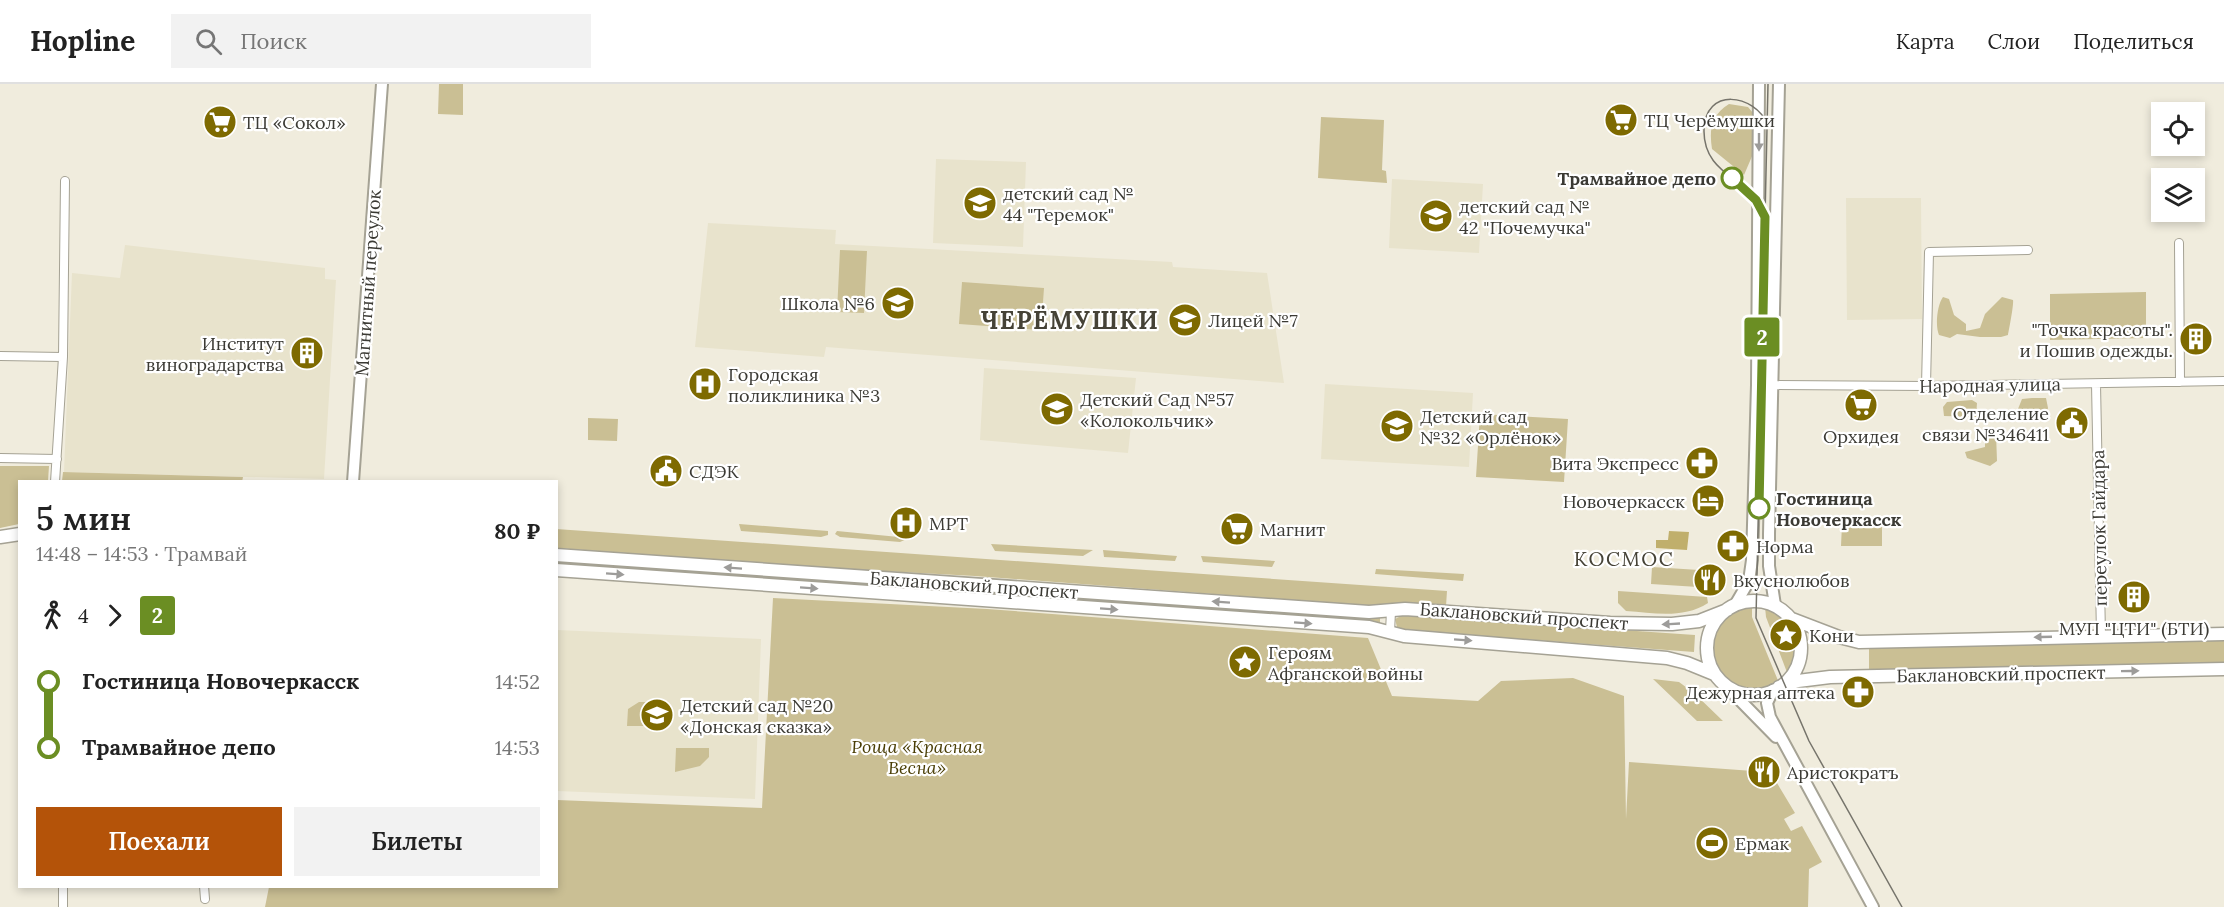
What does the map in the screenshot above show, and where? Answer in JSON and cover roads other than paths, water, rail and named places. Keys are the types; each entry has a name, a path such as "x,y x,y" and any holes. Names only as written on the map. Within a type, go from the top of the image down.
{"main road":[{"name":"Магнитный переулок","path":"353,480 382,84"},
{"path":"1760,84 1757,385 1752,560 1749,581 1731,608 1715,623 1708,640 1709,657 1719,679 1784,746"},
{"path":"1775,605 1769,566 1779,84"},
{"path":"0,537 18,534"},
{"path":"0,544 18,541"},
{"name":"Баклановский проспект","path":"558,555 1369,612 1405,609 1610,623 1672,624 1699,621 1731,608"},
{"name":"Баклановский проспект","path":"558,570 1369,627 1404,636 1667,658 1687,663 1719,679"},
{"path":"1731,608 1757,601 1775,605 1792,620 1800,636 1801,654 1795,671 1776,689 1767,703 1770,717 1874,907"},
{"name":"Баклановский проспект","path":"1792,620 1859,642 2224,634"},
{"name":"Баклановский проспект","path":"1776,689 1798,681 1844,677 2224,669"},
{"path":"1719,679 1738,693 1761,694 1776,689"}],"street":[{"path":"55,480 63,357 65,181"},
{"path":"2179,243 2180,382"},
{"path":"1926,386 1929,252 2028,250"},
{"path":"0,356 63,357"},
{"name":"Народная улица","path":"1757,385 1926,386 2224,381"},
{"name":"переулок Гайдара","path":"2096,384 2101,635"},
{"path":"0,458 57,459"},
{"path":"1390,632 1391,611"},
{"path":"63,888 63,907"},
{"path":"204,888 205,898"}],"tram line":[{"path":"1768,84 1756,618 1809,741 1902,907"},
{"path":"1764,214 1758,202 1749,192 1719,167 1711,157 1706,145 1704,130 1706,116 1712,107 1721,101 1731,99 1752,106 1768,125"},
{"name":"2","path":"1732,178 1756,200 1765,217 1759,508"}],"place":[{"name":"ТЦ Черёмушки","path":"1621,120"},
{"name":"ТЦ «Сокол»","path":"220,122"},
{"name":"Трамвайное депо","path":"1732,178"},
{"name":"детский сад № 44 \"Теремок\"","path":"980,203"},
{"name":"детский сад № 42 \"Почемучка\"","path":"1436,216"},
{"name":"Школа №6","path":"898,303"},
{"name":"Лицей №7","path":"1185,320"},
{"name":"\"Точка красоты\". и Пошив одежды.","path":"2196,339"},
{"name":"Институт виноградарства","path":"307,353"},
{"name":"Городская поликлиника №3","path":"705,384"},
{"name":"Орхидея","path":"1861,405"},
{"name":"Детский Сад №57 «Колокольчик»","path":"1057,409"},
{"name":"Отделение связи №346411","path":"2072,423"},
{"name":"Детский сад №32 «Орлёнок»","path":"1397,426"},
{"name":"Вита Экспресс","path":"1702,463"},
{"name":"СДЭК","path":"666,471"},
{"name":"Новочеркасск","path":"1708,501"},
{"name":"Гостиница Новочеркасск","path":"1759,508"},
{"name":"МРТ","path":"906,523"},
{"name":"Магнит","path":"1237,529"},
{"name":"Норма","path":"1733,546"},
{"name":"Вкуснолюбов","path":"1710,580"},
{"name":"МУП \"ЦТИ\" (БТИ)","path":"2134,597"},
{"name":"Кони","path":"1786,635"},
{"name":"Героям Афганской войны","path":"1245,662"},
{"name":"Дежурная аптека","path":"1858,692"},
{"name":"Детский сад №20 «Донская сказка»","path":"657,715"},
{"name":"Аристократъ","path":"1764,772"},
{"name":"Ермак","path":"1712,843"}],"district":[{"name":"ЧЕРЁМУШКИ","path":"1070,320"},
{"name":"КОСМОС","path":"1624,558"}],"park label":[{"name":"Роща «Красная Весна»","path":"917,756"}]}
